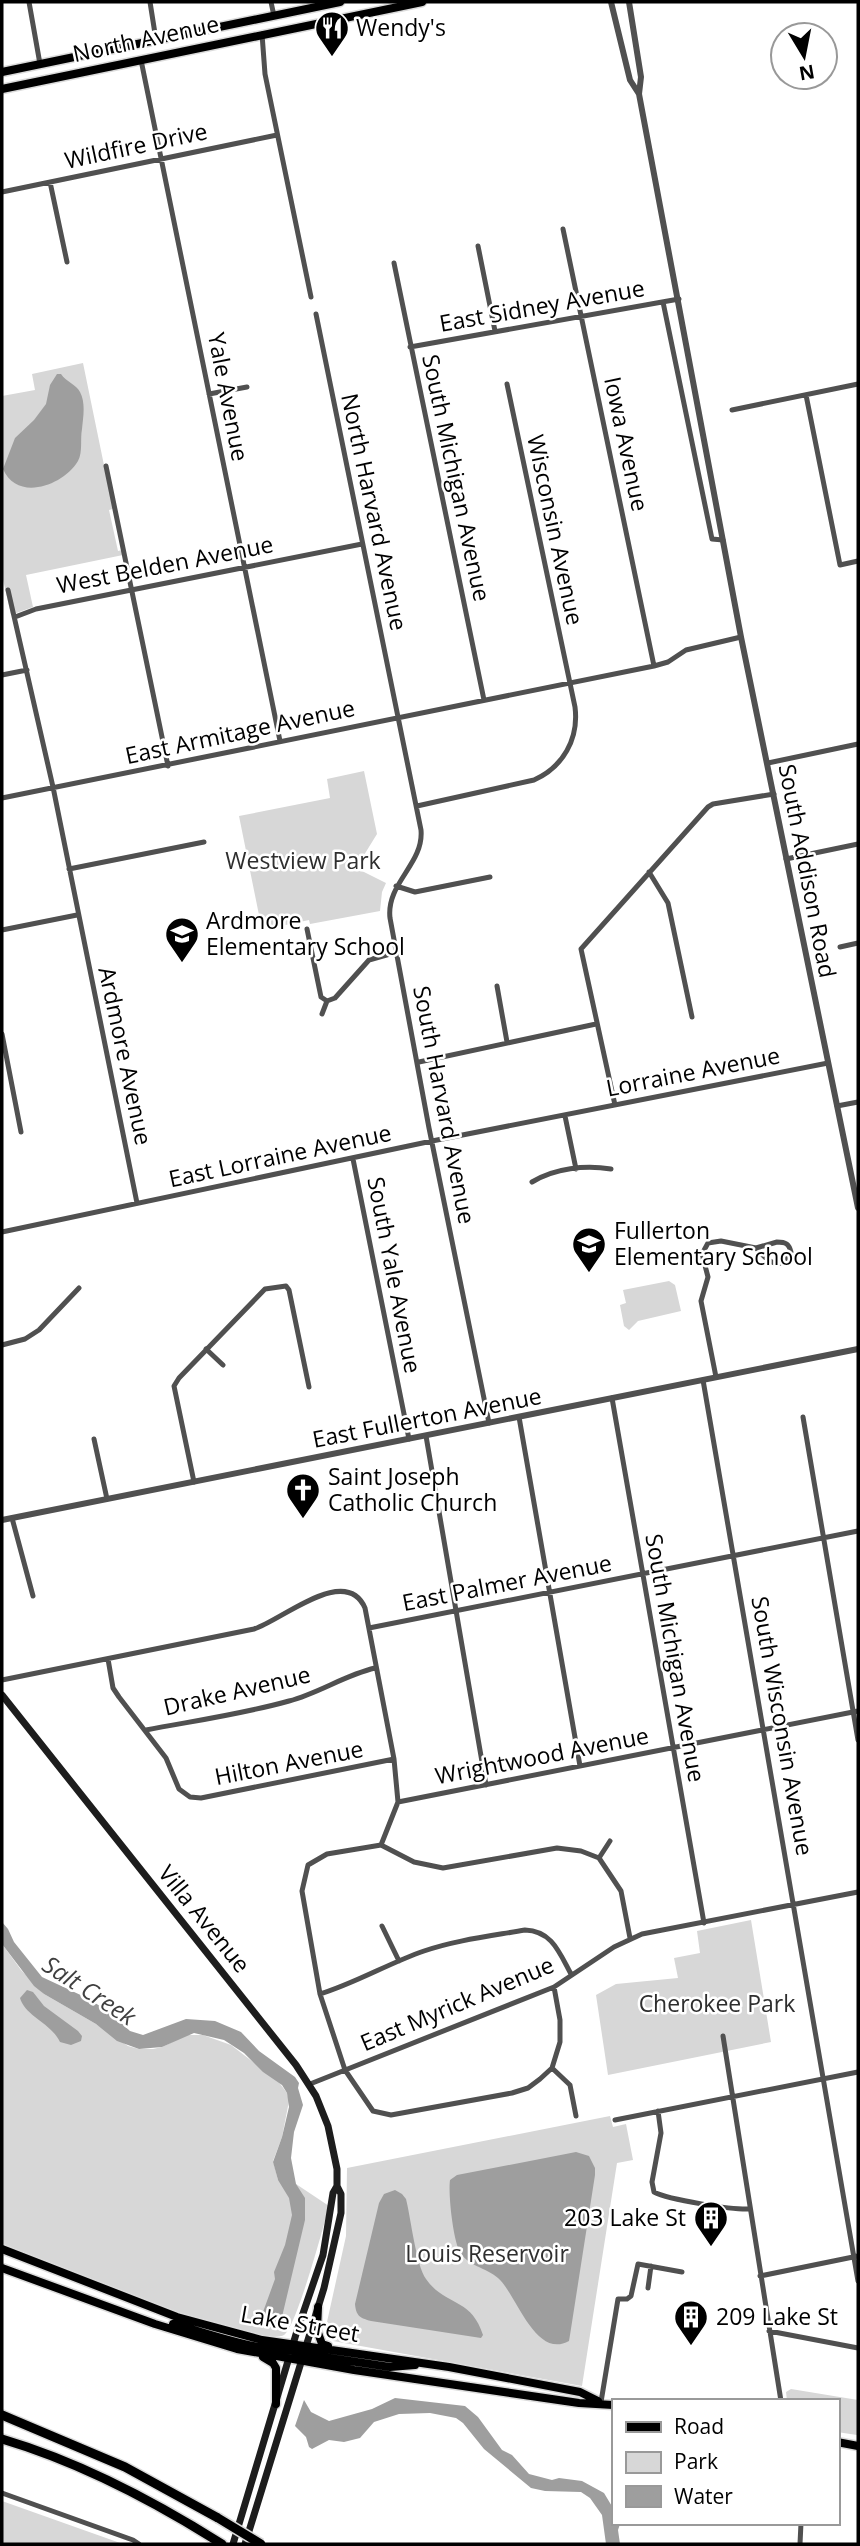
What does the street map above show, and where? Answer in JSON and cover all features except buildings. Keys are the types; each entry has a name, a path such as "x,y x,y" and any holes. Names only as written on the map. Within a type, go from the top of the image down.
{"highway":[{"path":"2,2415 125,2467 261,2544"},
{"path":"2,2439 27,2446 136,2493 220,2543"}],"main road":[{"name":"North Avenue","path":"2,72 340,2"},
{"name":"North Avenue","path":"2,89 383,6 422,2"},
{"name":"Villa Avenue","path":"2,1695 310,2084 328,2126 337,2169 337,2186 341,2194 340,2224 318,2307 245,2544"},
{"name":"Villa Avenue","path":"233,2544 323,2255 333,2193 337,2186"},
{"name":"Lake Street","path":"2,2249 290,2356 302,2358 348,2352 580,2392 601,2403"},
{"name":"Lake Street","path":"2,2268 155,2324 258,2354 290,2356 579,2403 612,2405"},
{"path":"77,2296 83,2281"},
{"path":"318,2307 317,2330 322,2344 348,2352"},
{"path":"155,2324 173,2324 290,2356"},
{"path":"258,2354 273,2363 276,2368 276,2404"},
{"path":"302,2358 390,2367 421,2364"},
{"path":"839,2442 858,2446"}],"street":[{"path":"29,2 40,64"},
{"path":"150,2 156,40"},
{"path":"271,2 274,16"},
{"path":"611,2 630,80 639,93"},
{"path":"628,2 641,77 639,93"},
{"path":"262,34 265,74 311,297"},
{"name":"Yale Avenue","path":"141,60 280,741"},
{"name":"South Addison Road","path":"639,93 741,637 858,1208"},
{"name":"Wildfire Drive","path":"2,192 277,135"},
{"path":"50,182 67,262"},
{"name":"Iowa Avenue","path":"563,229 654,666"},
{"path":"478,246 495,331"},
{"name":"South Michigan Avenue","path":"394,263 485,700"},
{"name":"East Sidney Avenue","path":"410,347 679,299"},
{"name":"South Addison Road","path":"663,302 712,540 723,540"},
{"name":"North Harvard Avenue","path":"316,314 399,717"},
{"name":"Wisconsin Avenue","path":"417,806 534,780 552,770 563,756 574,732 576,716 507,384"},
{"path":"733,411 858,384"},
{"path":"209,394 247,387"},
{"path":"806,395 840,565 858,561"},
{"path":"106,466 168,766"},
{"name":"West Belden Avenue","path":"15,617 36,609 362,544"},
{"path":"8,590 53,787"},
{"name":"East Armitage Avenue","path":"2,798 668,663 686,650 741,637"},
{"path":"2,675 27,670"},
{"name":"South Harvard Avenue","path":"399,717 422,844 397,886 389,910 489,1423"},
{"path":"768,763 858,744"},
{"name":"Ardmore Avenue","path":"53,787 137,1203"},
{"path":"615,1105 581,949 711,806 774,794"},
{"path":"69,869 205,842"},
{"path":"786,859 858,844"},
{"path":"649,872 668,903 692,1017"},
{"path":"397,886 415,892 490,877"},
{"path":"2,930 77,915"},
{"path":"307,929 321,998 327,1001 335,998 369,960 397,952"},
{"path":"840,947 858,943"},
{"path":"497,986 507,1042"},
{"path":"322,1014 327,1001"},
{"path":"419,1062 596,1024"},
{"path":"2,1034 21,1132"},
{"name":"Lorraine Avenue","path":"565,1116 828,1063"},
{"path":"837,1107 858,1102"},
{"path":"565,1116 576,1169"},
{"name":"East Lorraine Avenue","path":"2,1232 353,1160 432,1141 565,1116"},
{"name":"South Yale Avenue","path":"353,1160 409,1439"},
{"path":"533,1182 544,1175 590,1166 611,1169"},
{"path":"716,1377 701,1301 708,1277 702,1254 708,1244 721,1241 755,1248 785,1242 791,1252 789,1258 773,1264 755,1248"},
{"path":"194,1482 174,1387 179,1378 265,1289 286,1286 293,1307 309,1387"},
{"path":"2,1345 25,1339 39,1330 79,1289"},
{"path":"206,1349 223,1364"},
{"name":"East Fullerton Avenue","path":"2,1520 858,1349"},
{"name":"South Wisconsin Avenue","path":"703,1380 858,2281"},
{"name":"South Michigan Avenue","path":"612,1398 704,1923"},
{"path":"519,1417 580,1766"},
{"path":"803,1417 856,1712 858,1740"},
{"path":"426,1436 486,1785"},
{"path":"94,1439 107,1499"},
{"path":"12,1518 33,1596"},
{"name":"East Palmer Avenue","path":"369,1628 858,1531"},
{"path":"2,1680 254,1629 311,1599 338,1591 349,1592 362,1601 394,1759 398,1802 382,1844"},
{"path":"108,1659 113,1688 146,1730"},
{"name":"Drake Avenue","path":"146,1730 285,1702 322,1690 349,1675 375,1668"},
{"name":"Wrightwood Avenue","path":"398,1802 856,1712"},
{"name":"Hilton Avenue","path":"146,1730 166,1758 179,1789 190,1797 201,1798 394,1759"},
{"path":"600,1858 610,1842"},
{"path":"554,1987 561,2031 558,2052 552,2068 540,2080 521,2091 391,2115 373,2111 345,2070 320,1994 302,1891 307,1865 327,1854 382,1844 414,1862 443,1868 557,1848 581,1851 600,1858 621,1891 630,1938"},
{"name":"East Myrick Avenue","path":"310,2084 554,1987 630,1938 858,1892"},
{"path":"382,1926 399,1961"},
{"path":"320,1994 399,1961 452,1943 525,1930 538,1930 550,1938 571,1974"},
{"path":"723,2036 781,2399"},
{"path":"552,2068 570,2085 576,2116"},
{"path":"615,2120 858,2072"},
{"path":"658,2111 661,2133 652,2182 656,2193 741,2210 750,2209"},
{"path":"760,2276 856,2257"},
{"path":"601,2403 618,2300 631,2296 638,2264 682,2272"},
{"path":"648,2288 651,2266"},
{"path":"769,2332 858,2348"},
{"path":"2,2493 139,2544"},
{"path":"800,2544 801,2525"}],"green space":[{"path":"83,363 113,509 109,510 118,551 122,550 123,555 26,575 33,607 11,615 2,575 2,396 35,390 32,374"},
{"name":"Westview Park","path":"364,771 377,834 356,868 386,883 380,911 310,924 309,920 262,930 239,816 330,798 327,779"},
{"path":"669,1281 675,1285 681,1311 638,1321 629,1330 624,1326 620,1305 626,1303 623,1290"},
{"name":"Cherokee Park","path":"751,1920 771,2042 608,2075 596,1995 616,1984 678,1978 674,1958 700,1953 697,1931"},
{"path":"2,1944 21,1970 44,1994 128,2046 153,2049 187,2035 203,2035 231,2045 278,2081 287,2093 289,2101 282,2137 273,2161 278,2180 296,2184 329,2206 302,2296 284,2335 266,2336 193,2318 2,2247"},
{"name":"Louis Reservoir","path":"610,2116 613,2127 626,2124 633,2160 617,2163 582,2386 333,2341 325,2331 346,2236 347,2168"},
{"path":"791,2389 858,2400 857,2435 839,2432 839,2399 787,2399 786,2392"},
{"path":"2,2501 123,2544 2,2544"}],"water":[{"path":"57,374 61,374 76,387 82,396 84,410 80,457 62,477 40,487 29,488 10,479 3,469 15,438 46,404 50,385"},
{"path":"2,1922 42,1977 87,1998 108,2011 130,2031 143,2035 186,2019 215,2021 241,2032 259,2051 295,2077 299,2083 303,2105 294,2132 291,2158 296,2184 305,2198 305,2220 281,2321 259,2323 275,2279 274,2272 285,2245 292,2215 289,2198 278,2180 273,2162 289,2107 287,2093 282,2085 224,2040 194,2033 162,2047 139,2049 117,2041 96,2024 34,1986 2,1944"},
{"path":"27,1990 33,1992 44,2006 78,2031 82,2036 81,2041 71,2045 60,2042 23,2004 20,1998"},
{"path":"576,2152 589,2156 595,2168 595,2175 569,2341 557,2344 546,2341 536,2333 498,2278 462,2255 453,2226 450,2180 457,2175"},
{"path":"395,2190 406,2199 417,2253 426,2279 434,2288 472,2314 483,2335 481,2338 371,2321 361,2317 356,2311 355,2304 379,2203 384,2194"},
{"path":"395,2398 465,2406 478,2417 502,2450 512,2455 529,2474 552,2480 559,2478 582,2481 604,2493 612,2506 612,2525 620,2525 620,2544 606,2544 602,2515 590,2498 581,2492 531,2488 484,2449 456,2418 430,2413 399,2414 374,2422 360,2438 344,2442 329,2440 312,2449 306,2437 295,2426 304,2400 311,2412 329,2421 372,2409"}],"place":[{"name":"Wendy's","path":"332,58"},
{"name":"Ardmore Elementary School","path":"182,964"},
{"name":"Fullerton Elementary School","path":"589,1274"},
{"name":"Saint Joseph Catholic Church","path":"303,1520"},
{"name":"203 Lake St","path":"711,2248"},
{"name":"209 Lake St","path":"691,2347"}],"water label":[{"name":"Salt Creek","path":"89,1991"}]}
